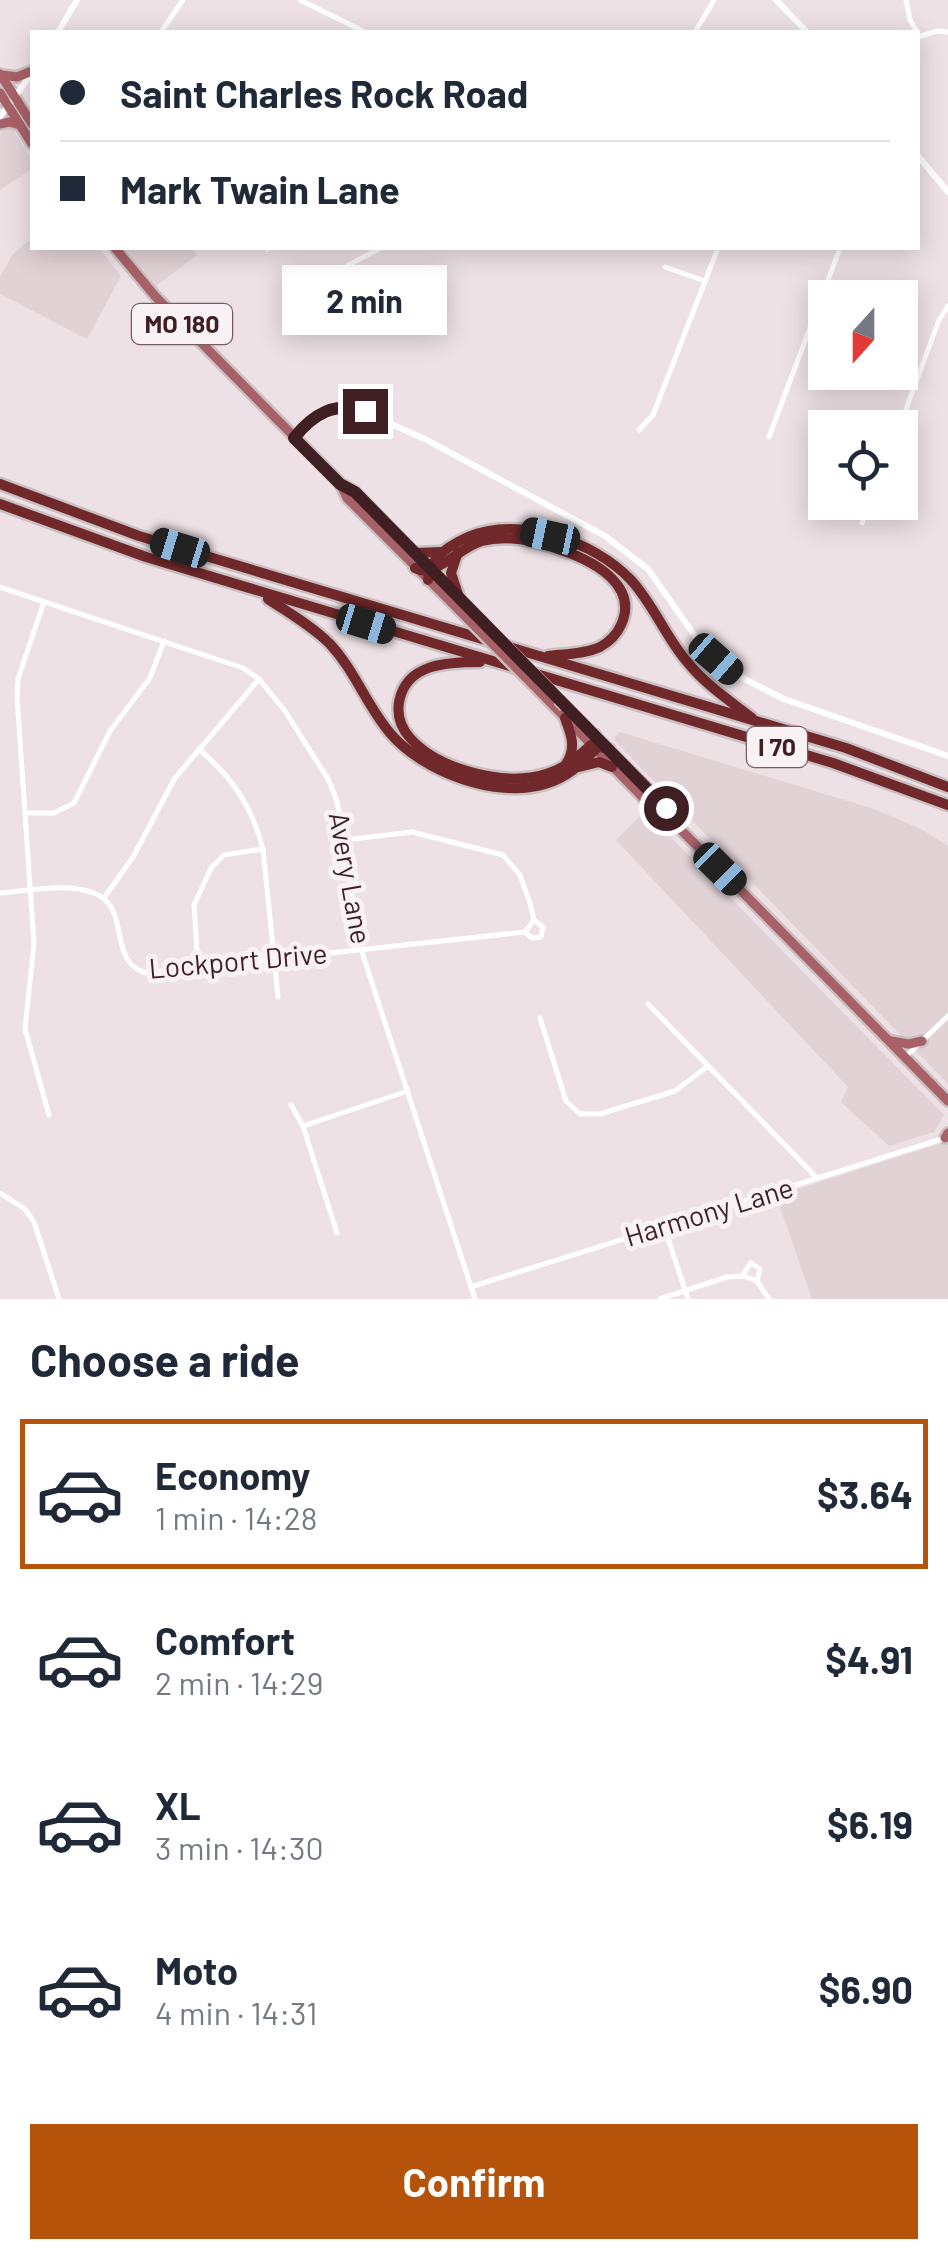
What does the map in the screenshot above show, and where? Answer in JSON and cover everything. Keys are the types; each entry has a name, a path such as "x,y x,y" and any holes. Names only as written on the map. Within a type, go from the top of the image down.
{"highway":[{"name":"I 70","path":"0,484 139,536 876,758 948,787"},
{"name":"I 70","path":"0,504 113,547 846,768 948,805"},
{"path":"416,553 432,555 474,535 514,529 550,536 603,558 631,580 697,674 757,722"},
{"path":"429,573 459,551 493,539 530,541 583,559 613,578 626,607 624,620 609,641 589,651 542,657"},
{"path":"429,573 446,550"},
{"path":"458,604 451,573 459,551"},
{"path":"416,568 429,573"},
{"path":"254,590 327,642 350,670 390,734 429,763 482,783 520,788 556,780 578,767 599,762 612,767"},
{"path":"493,662 440,664 414,675 399,700 399,718 406,734 446,761 498,777 537,777 565,766 594,743"},
{"path":"565,712 573,740 565,766"},
{"path":"578,767 594,743"},
{"path":"594,743 609,749"}],"main road":[{"path":"0,74 12,77 30,72"},
{"path":"0,74 30,141"},
{"path":"0,94 30,122"},
{"path":"0,121 20,125"},
{"name":"MO 180","path":"117,250 155,296 340,484 355,492 416,553 458,604 550,702 565,712"},
{"name":"MO 180","path":"340,484 347,498 416,568"},
{"name":"MO 180","path":"458,604 473,613 612,767 655,810 670,818 948,1101"},
{"name":"MO 180","path":"609,749 663,804 670,818"},
{"path":"889,1041 910,1044 922,1040"}],"street":[{"path":"59,30 77,0"},
{"path":"162,30 183,0"},
{"path":"300,0 360,30"},
{"path":"697,30 714,0"},
{"path":"776,0 806,30"},
{"path":"897,0 906,1 916,30"},
{"path":"920,35 948,32"},
{"path":"0,121 30,75"},
{"path":"920,158 948,192"},
{"path":"348,266 377,250"},
{"path":"639,430 653,415 717,250"},
{"path":"770,438 839,250"},
{"path":"665,268 705,281"},
{"path":"906,410 939,320 948,306"},
{"path":"294,438 314,417 343,406 365,411 425,438 631,554 662,587 713,656 756,688 948,756"},
{"name":"Avery Lane","path":"0,587 223,660 259,679 292,722 328,779 337,801 362,950 475,1299"},
{"path":"44,602 18,680 34,944 26,1028 49,1115"},
{"path":"25,813 54,813 74,803 110,731 150,678 164,642"},
{"path":"0,893 78,889 104,898 133,857 175,778 259,679"},
{"path":"199,748 226,772 245,800 263,849 278,997"},
{"name":"Lockport Drive","path":"104,898 113,910 122,954 135,970 146,973 275,961 530,926 520,875 503,855 412,832 345,840"},
{"path":"198,968 194,905 211,868 224,855 263,849"},
{"path":"648,1004 816,1178"},
{"path":"905,1058 948,1016"},
{"path":"540,1018 566,1101 580,1114 600,1114 675,1091 708,1066"},
{"path":"303,1126 408,1092"},
{"path":"291,1105 303,1126 337,1233"},
{"name":"Harmony Lane","path":"471,1287 947,1136"},
{"path":"0,1193 25,1209 34,1222 58,1299"},
{"path":"664,1226 688,1299"},
{"path":"742,1276 751,1263 756,1264 760,1269 758,1282"},
{"path":"660,1299 727,1277 742,1276 758,1282 769,1299"}],"shaded area":[{"path":"5,128 13,129 30,157 30,170 0,190 0,135"},
{"path":"30,240 30,250 101,250 121,276 87,339 0,294 0,277 12,255"},
{"path":"127,250 193,250 197,255 156,286"},
{"path":"620,732 874,809 921,829 948,846 948,1084 613,739"},
{"path":"645,811 944,1115 934,1132 889,1146 841,1102 848,1087 616,840"},
{"path":"948,1141 948,1299 812,1299 776,1196"}],"route":[{"path":"365,411 343,406 329,410 314,417 294,438 340,484 355,492 666,808"}]}
